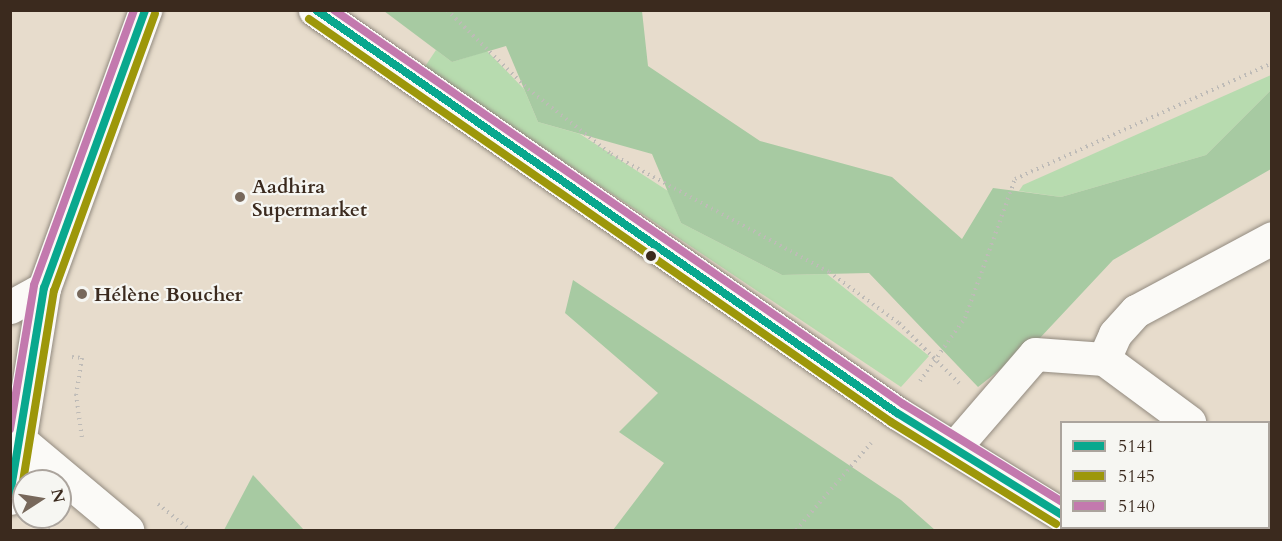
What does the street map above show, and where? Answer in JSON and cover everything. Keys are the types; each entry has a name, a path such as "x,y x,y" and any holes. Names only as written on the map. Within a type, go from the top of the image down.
{"street":[{"path":"10,498 14,437 34,353 44,288 145,10"},
{"path":"315,10 897,413 1060,514"},
{"path":"1104,359 1115,334 1136,311 1272,238"},
{"path":"10,307 44,288"},
{"path":"954,448 1035,354 1104,359 1186,421"},
{"path":"14,437 127,531"}],"path":[{"path":"447,10 528,89 611,154 829,272 938,357 985,412"},
{"path":"796,531 897,413 965,318 1015,179 1272,63"},
{"path":"34,353 82,358 75,394 81,438 87,444"},
{"path":"152,500 190,531"}],"green space":[{"path":"384,11 642,11 648,66 760,141 892,177 962,239 993,188 1061,197 1206,155 1271,90 1271,169 1113,260 1039,339 978,387 869,273 782,275 681,223 652,154 538,122 506,46 452,62"},
{"path":"436,50 452,62 487,51 524,89 538,122 580,134 668,191 681,223 782,275 827,274 929,356 901,387 424,68"},
{"path":"1271,75 1271,90 1206,155 1061,197 1019,191 1023,185"},
{"path":"573,280 901,500 935,530 613,530 664,463 619,432 658,393 565,313"},
{"path":"253,475 304,530 224,530"}],"transit line":[{"name":"5140","path":"10,429 34,285 134,10"},
{"name":"5141","path":"10,495 44,288 145,10"},
{"name":"5141","path":"316,10 897,413 1060,514"},
{"name":"5140","path":"334,10 903,404 1060,501"},
{"name":"5145","path":"25,469 54,291 155,14"},
{"name":"5145","path":"309,19 891,422 1056,524"}],"place":[{"name":"Aadhira Supermarket","path":"240,197"},
{"name":"Hélène Boucher","path":"82,294"}]}
